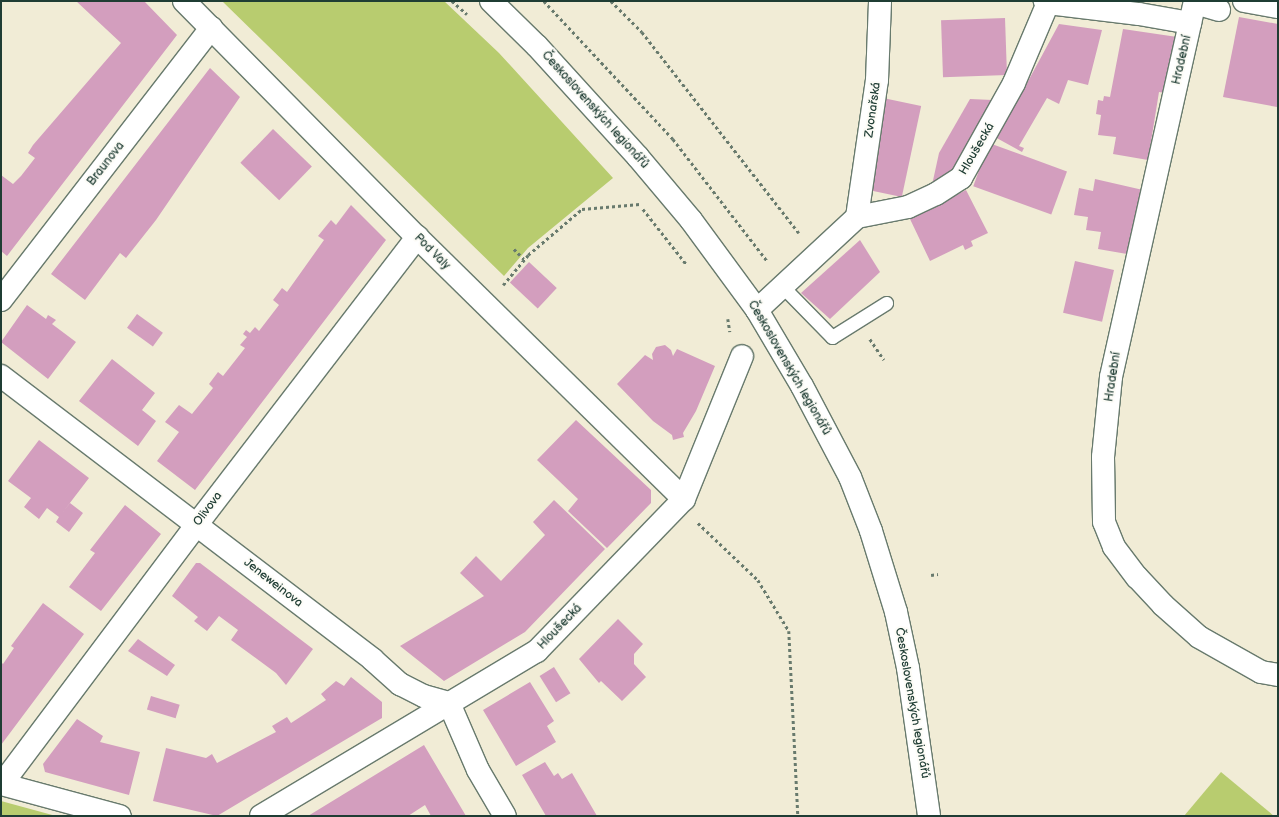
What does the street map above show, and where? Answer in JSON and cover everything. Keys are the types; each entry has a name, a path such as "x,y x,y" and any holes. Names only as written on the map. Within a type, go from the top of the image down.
{"street":[{"name":"Pod Valy","path":"184,1 417,237 684,499"},
{"name":"Československých legionářů","path":"491,1 537,46 638,157 691,220 757,310 802,386 850,477 871,531 896,612 908,668 929,816"},
{"name":"Zvonařská","path":"857,217 878,80 880,1"},
{"path":"1244,1 1278,7"},
{"name":"Hloušecká","path":"857,217 908,207 936,194 961,178 1014,83 1046,2 1140,14 1193,9 1219,10"},
{"name":"Hradební","path":"1193,9 1111,377 1103,457 1104,522 1114,547 1137,577 1163,605 1194,633 1262,672 1278,675"},
{"name":"Braunova","path":"1,300 211,28"},
{"path":"757,310 857,217"},
{"name":"Olivova","path":"2,784 197,524 417,237"},
{"name":"Hloušecká","path":"260,816 537,651 684,499 742,356"},
{"name":"Jeneweinova","path":"1,376 197,524 372,659 400,684 424,696 449,703"},
{"path":"449,703 478,770 505,816"},
{"path":"2,784 120,816"}],"lane":[{"path":"783,287 832,338 886,303"}],"path":[{"path":"452,1 468,16"},
{"path":"544,1 673,139 770,264"},
{"path":"611,1 642,32 817,255"},
{"path":"634,198 692,271"},
{"path":"499,289 524,259 582,209 640,204"},
{"path":"514,249 524,259"},
{"path":"881,356 884,360"},
{"path":"684,499 692,518 758,580 789,631 798,816"},
{"path":"931,575 938,574"}],"green space":[{"path":"222,1 444,1 499,53 613,178 528,248 504,276"},
{"path":"1221,772 1274,816 1184,816"},
{"path":"1,801 56,816 1,816"}],"building":[{"path":"76,1 144,1 177,35 7,256 1,251 1,175 13,184 21,176 35,158 28,153 33,145 121,43"},
{"path":"1239,17 1278,24 1277,107 1223,97"},
{"path":"1005,18 1007,75 943,77 941,20"},
{"path":"1059,24 1102,30 1088,85 1068,80 1059,104 1047,98 1019,146 1024,148 1022,152 993,136 1026,85"},
{"path":"1123,29 1184,38 1170,94 1159,92 1148,160 1113,154 1116,137 1098,135 1101,115 1096,114 1098,100 1103,101 1104,96 1110,97"},
{"path":"210,68 240,97 156,220 126,258 120,253 85,300 51,274"},
{"path":"883,98 921,106 902,197 864,189"},
{"path":"970,99 993,100 952,172 932,185 939,153"},
{"path":"273,129 312,167 279,200 240,163"},
{"path":"989,143 1067,171 1051,215 973,186"},
{"path":"1095,179 1143,190 1134,238 1130,238 1127,254 1098,249 1101,232 1086,230 1088,217 1074,215 1079,188 1093,191"},
{"path":"966,190 988,233 971,241 973,246 965,250 963,245 930,261 910,219"},
{"path":"351,205 386,240 195,490 157,461 179,432 165,422 179,405 192,414 213,388 209,384 218,372 223,376 245,348 240,345 247,337 243,334 246,330 250,333 255,327 259,331 279,305 273,300 282,288 287,292 324,240 318,236 331,220 336,225"},
{"path":"860,240 880,272 830,319 801,293"},
{"path":"1075,261 1114,270 1102,322 1063,313"},
{"path":"529,262 557,288 538,308 510,282"},
{"path":"27,305 46,319 48,315 56,320 52,324 76,342 48,379 1,342"},
{"path":"137,314 163,333 153,347 127,328"},
{"path":"665,345 671,350 673,356 677,349 715,366 696,411 683,433 684,437 673,440 672,435 653,421 617,384 645,355 653,360 652,354 656,347"},
{"path":"112,359 155,393 142,410 156,421 138,446 79,401"},
{"path":"576,420 651,490 651,503 607,548 568,511 578,499 537,460"},
{"path":"39,440 89,478 63,512 70,503 83,513 69,532 56,522 59,517 47,508 39,519 24,507 31,498 8,481"},
{"path":"554,500 605,549 525,632 444,681 400,646 484,596 460,573 476,556 501,581 545,535 533,522"},
{"path":"125,505 161,534 101,611 69,587 95,553 90,550"},
{"path":"196,563 200,563 313,649 286,685 276,673 231,640 238,630 219,616 207,631 194,621 198,617 172,596"},
{"path":"43,603 84,634 1,745 1,662 3,664 14,648 11,646"},
{"path":"618,619 643,644 634,654 634,664 646,677 622,701 601,681 599,683 579,659"},
{"path":"138,639 175,665 167,676 128,651"},
{"path":"554,667 570,693 556,702 540,676"},
{"path":"351,677 382,702 382,718 217,816 153,801 166,748 206,758 212,754 217,763 276,732 272,726 287,717 291,723 326,700 321,694 336,681 344,686"},
{"path":"530,682 554,721 547,726 556,742 516,766 483,710"},
{"path":"151,696 180,705 176,718 147,709"},
{"path":"77,719 103,736 100,742 140,752 129,795 45,772 43,764"},
{"path":"424,745 466,816 431,816 425,805 408,816 308,816"},
{"path":"545,762 554,776 558,773 562,779 572,773 597,816 546,816 522,775"}]}
